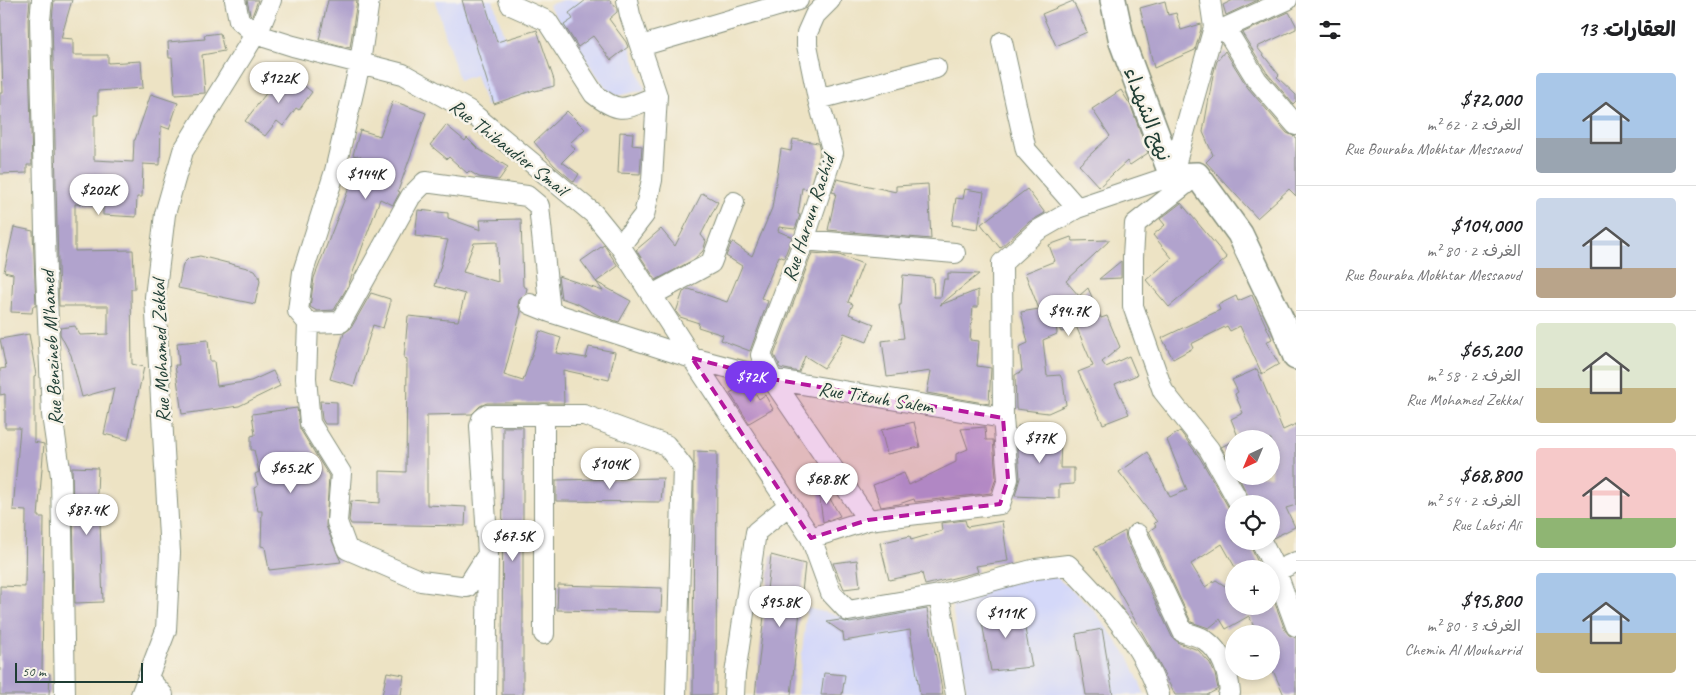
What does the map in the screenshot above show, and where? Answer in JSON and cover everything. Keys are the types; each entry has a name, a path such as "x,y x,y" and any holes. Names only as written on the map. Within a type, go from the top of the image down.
{"main road":[{"name":"نهج الشهداء","path":"1113,0 1122,42 1172,176 1197,175 1240,234 1283,324 1296,357"}],"street":[{"name":"Rue Benzineb M'hamed","path":"42,0 40,20 46,273 52,415 61,476 65,695"},
{"path":"235,0 238,20 255,34"},
{"name":"Rue Mohamed Zekkal","path":"145,686 166,630 170,553 155,297 164,214 183,151 261,24 271,0"},
{"path":"369,0 360,63 335,171 303,272 298,311 308,323 306,378 310,423 341,474 336,522 346,549 421,581 467,587 488,554"},
{"path":"509,0 511,5 548,21 594,94 604,102 614,107 624,108 657,96"},
{"path":"620,246 644,215 652,180 657,96 630,15 627,0"},
{"path":"641,46 798,0"},
{"name":"Rue Haroun Rachid","path":"830,0 815,15 807,32 807,44 818,99 833,153 804,240 761,355 772,379 868,520"},
{"path":"1210,0 1219,28 1256,80 1296,125"},
{"path":"1219,28 1287,0"},
{"path":"811,538 868,520 1000,504 1008,479 1003,418 1002,263 1037,231 1077,208 1172,176 1219,28"},
{"name":"Rue Thibaudier Smail","path":"255,34 403,74 468,110 594,214 620,246 811,538 831,593 848,611 939,595"},
{"path":"1002,42 1026,150 1077,208"},
{"path":"818,99 936,68"},
{"path":"1197,175 1135,224 1133,306 1163,392 1209,449 1235,495"},
{"path":"308,323 341,322 411,196 425,182 527,196 539,206 550,312"},
{"path":"652,295 711,263 734,202"},
{"path":"804,240 955,253"},
{"name":"Rue Titouh Salem","path":"530,304 692,358 772,379 1003,418"},
{"path":"544,414 544,634"},
{"path":"486,695 488,554 480,426 482,419 487,415 544,414 584,415 666,445 683,467 676,695"},
{"path":"734,695 735,674 756,532 789,505"},
{"path":"1137,534 1183,632 1205,640 1223,659 1228,674 1230,693 1228,695"},
{"path":"1280,569 1296,562"},
{"path":"956,695 939,595 1036,568 1068,565 1104,602 1142,655 1159,695"},
{"path":"1280,582 1296,626"},
{"path":"145,686 163,695"}],"highlighted area":[{"path":"692,358 772,379 1003,418 1008,479 1000,504 868,520 811,538"}],"shaded area":[{"path":"435,0 493,0 505,39 537,30 556,85 486,106 476,75 459,80"},
{"path":"562,0 610,0 619,12 609,19 630,46 645,90 618,96 608,91 548,5"},
{"path":"1054,575 1093,609 1129,658 1145,695 967,695 949,589"},
{"path":"927,606 943,695 797,695 807,608 837,615"}],"building":[{"path":"0,0 30,0 28,20 32,165 27,165 27,173 0,174 0,93 3,93"},
{"path":"54,0 72,0 61,38 73,39 73,55 108,55 108,63 141,61 143,88 98,91 98,115 94,115 94,160 133,162 134,140 151,94 178,103 169,129 161,126 160,165 143,164 142,197 137,197 136,217 103,215 103,205 75,204 75,251 133,250 135,289 131,289 132,364 144,367 128,440 104,434 114,388 82,397 71,355 60,334 60,328 75,326 80,335 108,334 108,306 59,306 52,20"},
{"path":"247,0 258,0 252,16 250,14"},
{"path":"328,0 357,0 350,48 319,40"},
{"path":"462,0 484,0 497,42 537,30 554,80 554,86 534,90 494,104"},
{"path":"586,0 610,0 617,9 617,12 609,19 628,47 611,60 593,36 578,47 564,25 573,19 569,13"},
{"path":"1233,0 1258,0 1226,15 1223,5"},
{"path":"1073,1 1087,32 1056,46 1042,14"},
{"path":"1165,1 1168,15 1176,13 1181,30 1201,24 1201,29 1195,50 1154,68 1140,8"},
{"path":"1289,12 1296,25 1296,29 1257,47 1279,75 1277,77 1296,95 1296,101 1293,104 1267,73 1242,33"},
{"path":"220,33 224,51 202,55 205,93 175,95 172,58 169,58 168,42 205,39 204,35"},
{"path":"1225,51 1248,88 1287,133 1296,137 1296,196 1289,189 1257,218 1206,162 1213,155 1203,132 1213,75 1217,61"},
{"path":"284,70 312,92 299,110 296,108 283,126 277,121 265,136 245,121"},
{"path":"1121,90 1131,106 1148,153 1130,165 1127,161 1099,187 1079,165 1110,136 1092,109"},
{"path":"393,101 426,113 398,191 400,192 393,205 380,199 348,286 334,310 317,311 310,307 314,278 361,157 353,155 360,130 380,136"},
{"path":"567,111 585,129 570,143 575,149 562,162 579,174 574,182 554,165 534,142"},
{"path":"446,125 465,141 467,138 477,148 508,167 499,180 479,177 469,171 467,173 449,157 447,159 430,145"},
{"path":"620,132 633,133 632,145 642,146 640,174 618,173"},
{"path":"793,139 818,143 819,157 809,189 802,188 798,214 800,215 795,229 779,227 778,231 792,237 784,258 779,256 761,298 768,301 750,351 721,340 723,335 698,327 699,323 680,317 676,312 683,292 689,289 727,302 742,266 726,256 732,242 752,256 772,208 781,149 791,151"},
{"path":"837,179 896,192 896,186 928,184 931,239 828,230 836,193 832,192"},
{"path":"965,189 984,192 978,229 952,225 956,198 963,199"},
{"path":"1027,189 1045,213 1029,222 1000,248 981,224"},
{"path":"702,193 718,202 701,235 706,241 703,251 693,260 656,280 636,250 661,229 675,246"},
{"path":"1181,203 1227,258 1169,307 1146,280 1172,258 1153,235 1165,225 1160,219"},
{"path":"418,210 448,213 448,218 481,230 480,220 521,219 523,286 527,288 526,293 519,300 518,306 521,312 504,375 523,381 540,331 561,338 556,353 586,358 589,347 615,352 609,380 563,370 564,403 487,403 480,406 472,414 427,415 427,505 466,507 465,526 351,524 349,520 351,501 380,503 380,471 406,472 407,359 404,358 408,316 458,321 465,294 435,286 448,240 415,236","holes":["497,242 498,282 463,272 474,243"]},
{"path":"14,227 33,231 36,306 33,306 32,313 11,312 13,274 4,272"},
{"path":"1071,237 1073,241 1110,240 1066,281 1079,296 1088,288 1101,318 1107,316 1120,347 1102,362 1106,367 1129,356 1137,375 1115,384 1129,414 1103,424 1078,372 1093,366 1076,326 1061,332 1056,321 1057,334 1043,340 1047,376 1060,375 1063,381 1066,405 1048,413 1016,409 1015,375 1022,371 1019,347 1028,343 1021,312 1039,309 1025,273 1055,261 1049,245"},
{"path":"604,245 618,266 596,282 581,261"},
{"path":"812,253 839,255 863,264 848,302 853,304 849,314 874,324 867,342 844,333 840,344 824,368 805,356 799,372 780,368 778,365 780,364 774,355"},
{"path":"200,256 255,270 260,281 255,304 178,288 183,264 189,258"},
{"path":"1121,261 1121,278 1099,279"},
{"path":"948,273 979,274 940,305 978,290 978,307 973,307 970,340 979,341 977,366 991,368 989,404 927,393 931,371 887,377 882,341 904,338 899,305 901,305 903,275 933,278 934,297 941,297 944,279 948,279"},
{"path":"558,276 603,291 597,282 631,301 619,322 598,315 578,304 561,298"},
{"path":"371,293 390,299 383,328 373,325 354,386 330,379 344,333 351,328"},
{"path":"1252,295 1272,339 1266,342 1279,364 1262,374 1240,326 1230,331 1227,326 1191,344 1193,348 1173,359 1162,338 1220,310 1218,305 1236,296 1238,301"},
{"path":"29,334 36,375 34,376 34,442 44,444 38,517 44,517 42,674 50,674 49,695 0,695 0,586 25,587 26,511 13,510 20,428 5,428 5,394 0,395 0,369 6,368 0,339"},
{"path":"208,340 210,361 214,361 217,386 251,381 273,371 280,386 239,406 182,414 175,365 179,365 177,343"},
{"path":"1257,369 1283,430 1296,424 1296,505 1286,508 1295,527 1280,534 1280,495 1248,495 1242,485 1280,485 1280,430 1235,430 1231,419 1243,413 1235,394 1238,392 1232,380"},
{"path":"745,384 751,386 759,399 765,395 773,409 749,423 730,393"},
{"path":"320,401 337,402 337,424 325,424 322,419"},
{"path":"297,408 300,429 329,476 326,526 341,562 269,570 265,547 261,546 262,511 258,511 254,488 258,486 255,474 259,472 254,450 251,450 251,436 255,435 252,414"},
{"path":"914,422 920,447 887,454 881,430"},
{"path":"1043,424 1042,438 1061,438 1060,468 1074,468 1074,484 1059,485 1059,498 1015,496 1020,478 1018,426"},
{"path":"503,427 523,427 523,695 502,695"},
{"path":"985,427 986,440 993,440 996,478 991,493 915,502 914,499 881,507 873,485 904,473 909,485 956,462 956,454 968,449 961,429"},
{"path":"1180,431 1200,458 1225,501 1225,549 1222,544 1191,564 1205,587 1216,580 1225,586 1225,615 1279,615 1285,630 1289,635 1296,638 1296,695 1284,695 1277,680 1280,680 1280,625 1253,625 1249,616 1233,625 1225,625 1225,627 1220,619 1209,628 1191,622 1149,531 1156,526 1154,523 1157,522 1119,472 1148,452 1170,497 1187,490 1167,440"},
{"path":"1225,445 1225,454 1221,447"},
{"path":"694,451 717,452 716,695 693,695"},
{"path":"72,467 98,468 97,495 99,495 103,602 75,603"},
{"path":"663,478 661,502 556,501 556,480"},
{"path":"818,478 840,516 823,522"},
{"path":"965,520 967,527 1002,521 1008,561 976,566 978,572 925,585 922,573 889,580 880,543 910,536 911,540 942,531 941,523"},
{"path":"1125,531 1126,539 1172,637 1179,643 1198,650 1210,663 1215,674 1218,689 1207,695 1175,695 1094,548"},
{"path":"1225,550 1252,550 1257,560 1231,560"},
{"path":"771,555 805,564 791,695 755,695"},
{"path":"857,560 860,587 844,589 833,563"},
{"path":"558,585 662,588 661,612 557,610"},
{"path":"996,606 1021,607 1032,667 991,671 980,612 996,609"},
{"path":"927,609 943,695 920,695 910,630 844,641 843,633 827,622 840,620 850,623"},
{"path":"1102,629 1113,695 1086,695 1076,634"},
{"path":"387,672 404,675 401,695 382,695"},
{"path":"824,673 845,675 842,695 821,695"}]}
